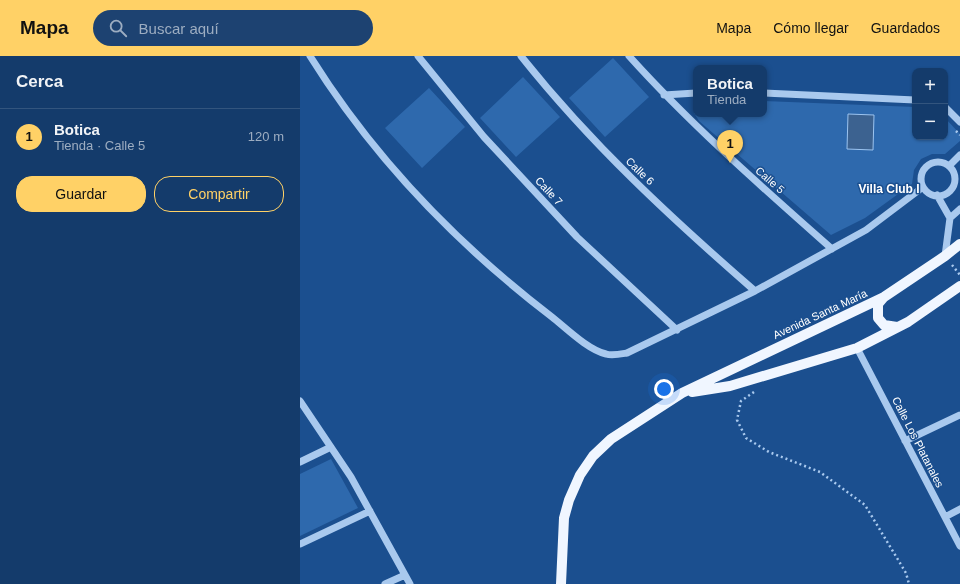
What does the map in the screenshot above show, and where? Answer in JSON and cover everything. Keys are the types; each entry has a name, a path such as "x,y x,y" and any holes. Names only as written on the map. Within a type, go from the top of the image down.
{"main road":[{"name":"Avenida Santa María","path":"561,584 564,518 568,500 580,475 594,456 611,439 682,393 884,297 945,256 960,244"},
{"name":"Avenida Santa María","path":"682,393 730,386 857,348 908,322 960,286"},
{"path":"884,297 878,304 878,318 889,327 898,327"}],"street":[{"path":"310,56 325,80 381,154 444,223 513,287 586,344 607,355 628,353 755,291 866,230 924,187"},
{"name":"Calle 7","path":"418,56 484,137 577,236 677,330"},
{"name":"Calle 6","path":"521,56 542,82 608,156 679,226 755,291"},
{"name":"Calle 5","path":"629,56 664,94 747,174 832,249"},
{"path":"664,94 693,93"},
{"path":"767,93 912,100"},
{"path":"948,110 960,122"},
{"path":"949,166 960,155"},
{"path":"934,162 939,162 949,166 957,184 942,195 931,194 924,187 921,177 925,168 934,162"},
{"path":"937,195 950,218 945,256"},
{"path":"950,218 960,209"},
{"name":"Calle Los Platanales","path":"857,348 960,546"},
{"path":"300,401 352,478 410,584"},
{"path":"905,441 960,415"},
{"path":"300,462 331,447"},
{"path":"945,517 960,509"},
{"path":"300,544 370,511"},
{"path":"385,584 405,575"}],"path":[{"path":"756,390 741,401 737,420 746,438 769,452 820,472 865,505 906,573 909,584"}],"shaded area":[{"path":"613,58 649,97 605,137 569,98"},
{"path":"523,77 560,117 516,157 480,118"},
{"path":"429,88 465,127 422,168 385,128"},
{"path":"767,101 912,107 912,140 948,140 948,121 960,134 960,141 945,154 932,154 921,159 914,170 912,184 865,218 831,235 699,121 696,117 767,117"},
{"path":"848,114 874,115 873,150 847,149"},
{"path":"331,459 358,508 300,536 300,474"}],"place":[{"name":"Botica","path":"730,163"}],"district":[{"name":"Villa Club I","path":"889,189"}]}
